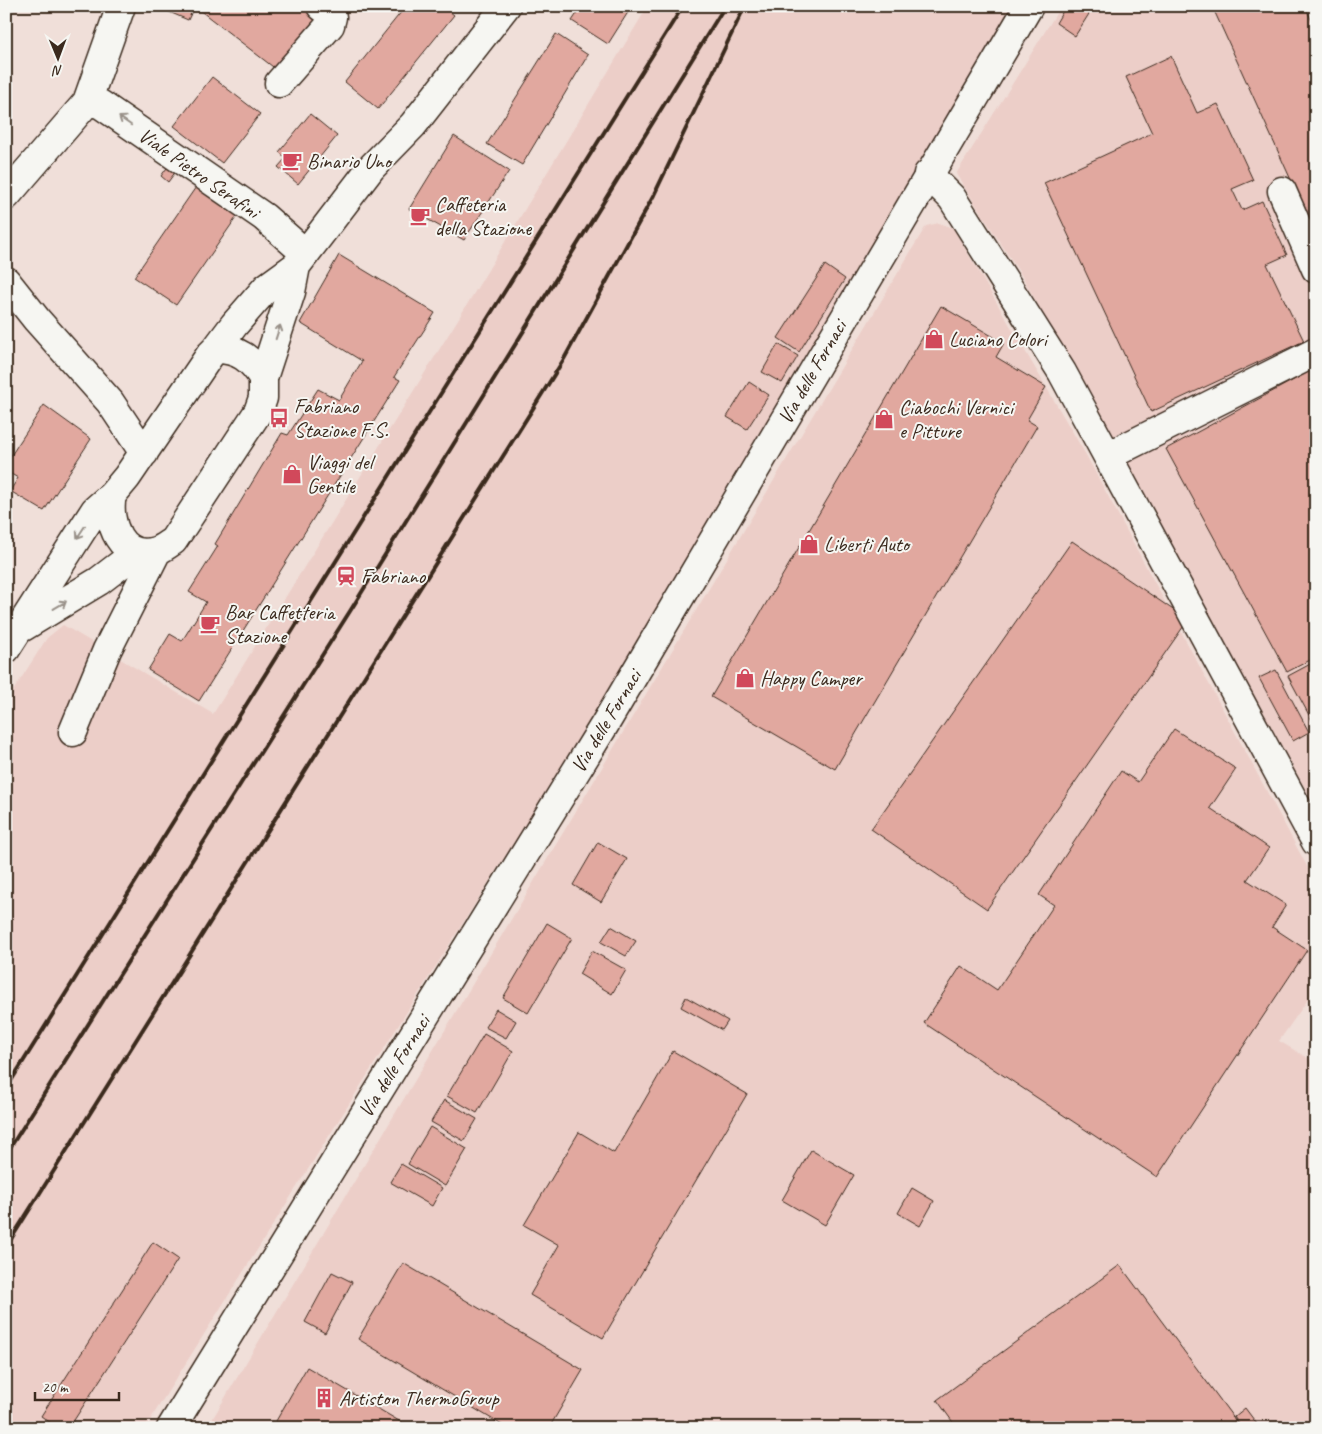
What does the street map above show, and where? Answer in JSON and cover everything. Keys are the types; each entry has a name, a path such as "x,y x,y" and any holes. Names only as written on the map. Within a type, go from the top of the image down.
{"street":[{"path":"6,196 94,103 122,6"},
{"path":"279,83 330,25 332,18 329,12 321,6"},
{"path":"10,636 94,510 112,495 144,453 204,363 234,325 268,287 300,260 371,168 413,125 506,6"},
{"name":"Via delle Fornaci","path":"171,1428 605,724 1028,6"},
{"name":"Viale Pietro Serafini","path":"94,103 264,217 300,260"},
{"path":"928,174 952,198 1062,372 1316,842"},
{"path":"1282,191 1316,269"},
{"path":"10,636 147,551 173,541 247,429 263,398 263,378 300,260"},
{"path":"6,281 37,320 110,402 144,453"},
{"path":"216,349 230,349 243,355 255,365 263,378"},
{"path":"1108,456 1316,352"},
{"path":"110,402 140,415 167,419"},
{"path":"112,495 109,509 113,528 126,546 147,551"},
{"path":"73,732 147,551"}],"shaded area":[{"path":"648,6 1018,6 565,761 145,1428 6,1428 6,702 47,638 63,625 213,714 465,308"},
{"path":"1061,6 1316,6 1316,808 1023,278 956,174"},
{"path":"939,223 953,228 1086,455 1316,883 1316,988 1279,1041 1316,1063 1316,1428 207,1428 926,226"}],"building":[{"path":"155,6 299,6 318,19 277,70 202,12 193,9 188,20"},
{"path":"406,6 443,6 454,15 378,109 345,82"},
{"path":"582,6 632,6 608,44 572,21"},
{"path":"1066,6 1094,6 1075,36 1056,23"},
{"path":"1212,6 1305,6 1316,30 1316,235"},
{"path":"556,34 588,55 522,165 487,144"},
{"path":"1171,56 1197,113 1218,104 1253,180 1232,189 1242,210 1262,201 1287,255 1267,264 1304,341 1151,412 1044,183 1152,133 1126,77"},
{"path":"212,77 260,114 222,163 174,126"},
{"path":"310,114 337,136 298,184 278,167 286,158 279,152"},
{"path":"454,136 509,171 464,240 409,209"},
{"path":"172,161 179,167 168,182 161,176"},
{"path":"198,184 240,212 176,305 134,277"},
{"path":"339,255 435,313 394,377 400,380 199,701 148,670 170,634 182,641 206,602 189,592 218,546 215,544 282,433 288,435 318,389 339,400 362,361 300,323"},
{"path":"825,265 845,279 799,352 778,338"},
{"path":"941,306 1004,343 996,357 1046,387 1027,420 1037,426 835,769 711,697"},
{"path":"778,344 798,356 782,383 762,372"},
{"path":"1314,369 1316,657 1287,672 1166,449"},
{"path":"749,382 769,395 747,429 727,417"},
{"path":"44,405 91,439 44,511 10,491 18,478 6,471 6,463"},
{"path":"1072,541 1188,620 987,909 871,829"},
{"path":"1316,661 1316,728 1288,676"},
{"path":"1276,670 1309,732 1293,741 1259,678"},
{"path":"1174,729 1236,769 1210,808 1269,848 1247,880 1286,905 1272,927 1307,950 1157,1177 924,1023 961,966 997,990 1054,905 1039,895 1121,771 1138,782"},
{"path":"598,842 627,859 601,902 573,885"},
{"path":"547,923 572,938 528,1013 503,998"},
{"path":"611,926 636,941 626,956 601,942"},
{"path":"592,951 626,970 612,994 579,974"},
{"path":"686,997 728,1021 722,1030 681,1007"},
{"path":"496,1009 516,1021 506,1038 485,1027"},
{"path":"484,1034 513,1051 477,1113 447,1096"},
{"path":"673,1051 747,1094 603,1338 530,1295 559,1245 524,1225 579,1132 614,1153"},
{"path":"444,1100 477,1119 464,1141 431,1122"},
{"path":"430,1127 467,1149 445,1186 408,1164"},
{"path":"811,1150 854,1175 825,1225 782,1200"},
{"path":"401,1164 442,1188 432,1206 390,1182"},
{"path":"912,1188 934,1201 920,1226 898,1213"},
{"path":"153,1242 178,1259 69,1428 58,1428 41,1416"},
{"path":"403,1263 583,1370 549,1428 507,1428 358,1339"},
{"path":"1120,1265 1241,1428 957,1428 937,1400"},
{"path":"332,1272 352,1282 325,1333 305,1322"},
{"name":"Artiston ThermoGroup","path":"307,1367 411,1428 272,1428"},
{"path":"1245,1408 1260,1428 1242,1428 1234,1417"}],"railway":[{"path":"6,1089 683,6"},
{"path":"6,1154 352,608 725,6"},
{"path":"6,1247 564,359 654,195 745,6"}],"place":[{"name":"Binario Uno","path":"292,161"},
{"name":"Caffeteria della Stazione","path":"420,216"},
{"name":"Luciano Colori","path":"934,339"},
{"name":"Fabriano Stazione F.S.","path":"279,418"},
{"name":"Ciabochi Vernici e Pitture","path":"884,419"},
{"name":"Viaggi del Gentile","path":"292,474"},
{"name":"Liberti Auto","path":"809,544"},
{"name":"Fabriano","path":"346,576"},
{"name":"Bar Caffetteria Stazione","path":"210,624"},
{"name":"Happy Camper","path":"745,678"},
{"name":"Artiston ThermoGroup","path":"324,1398"}]}
